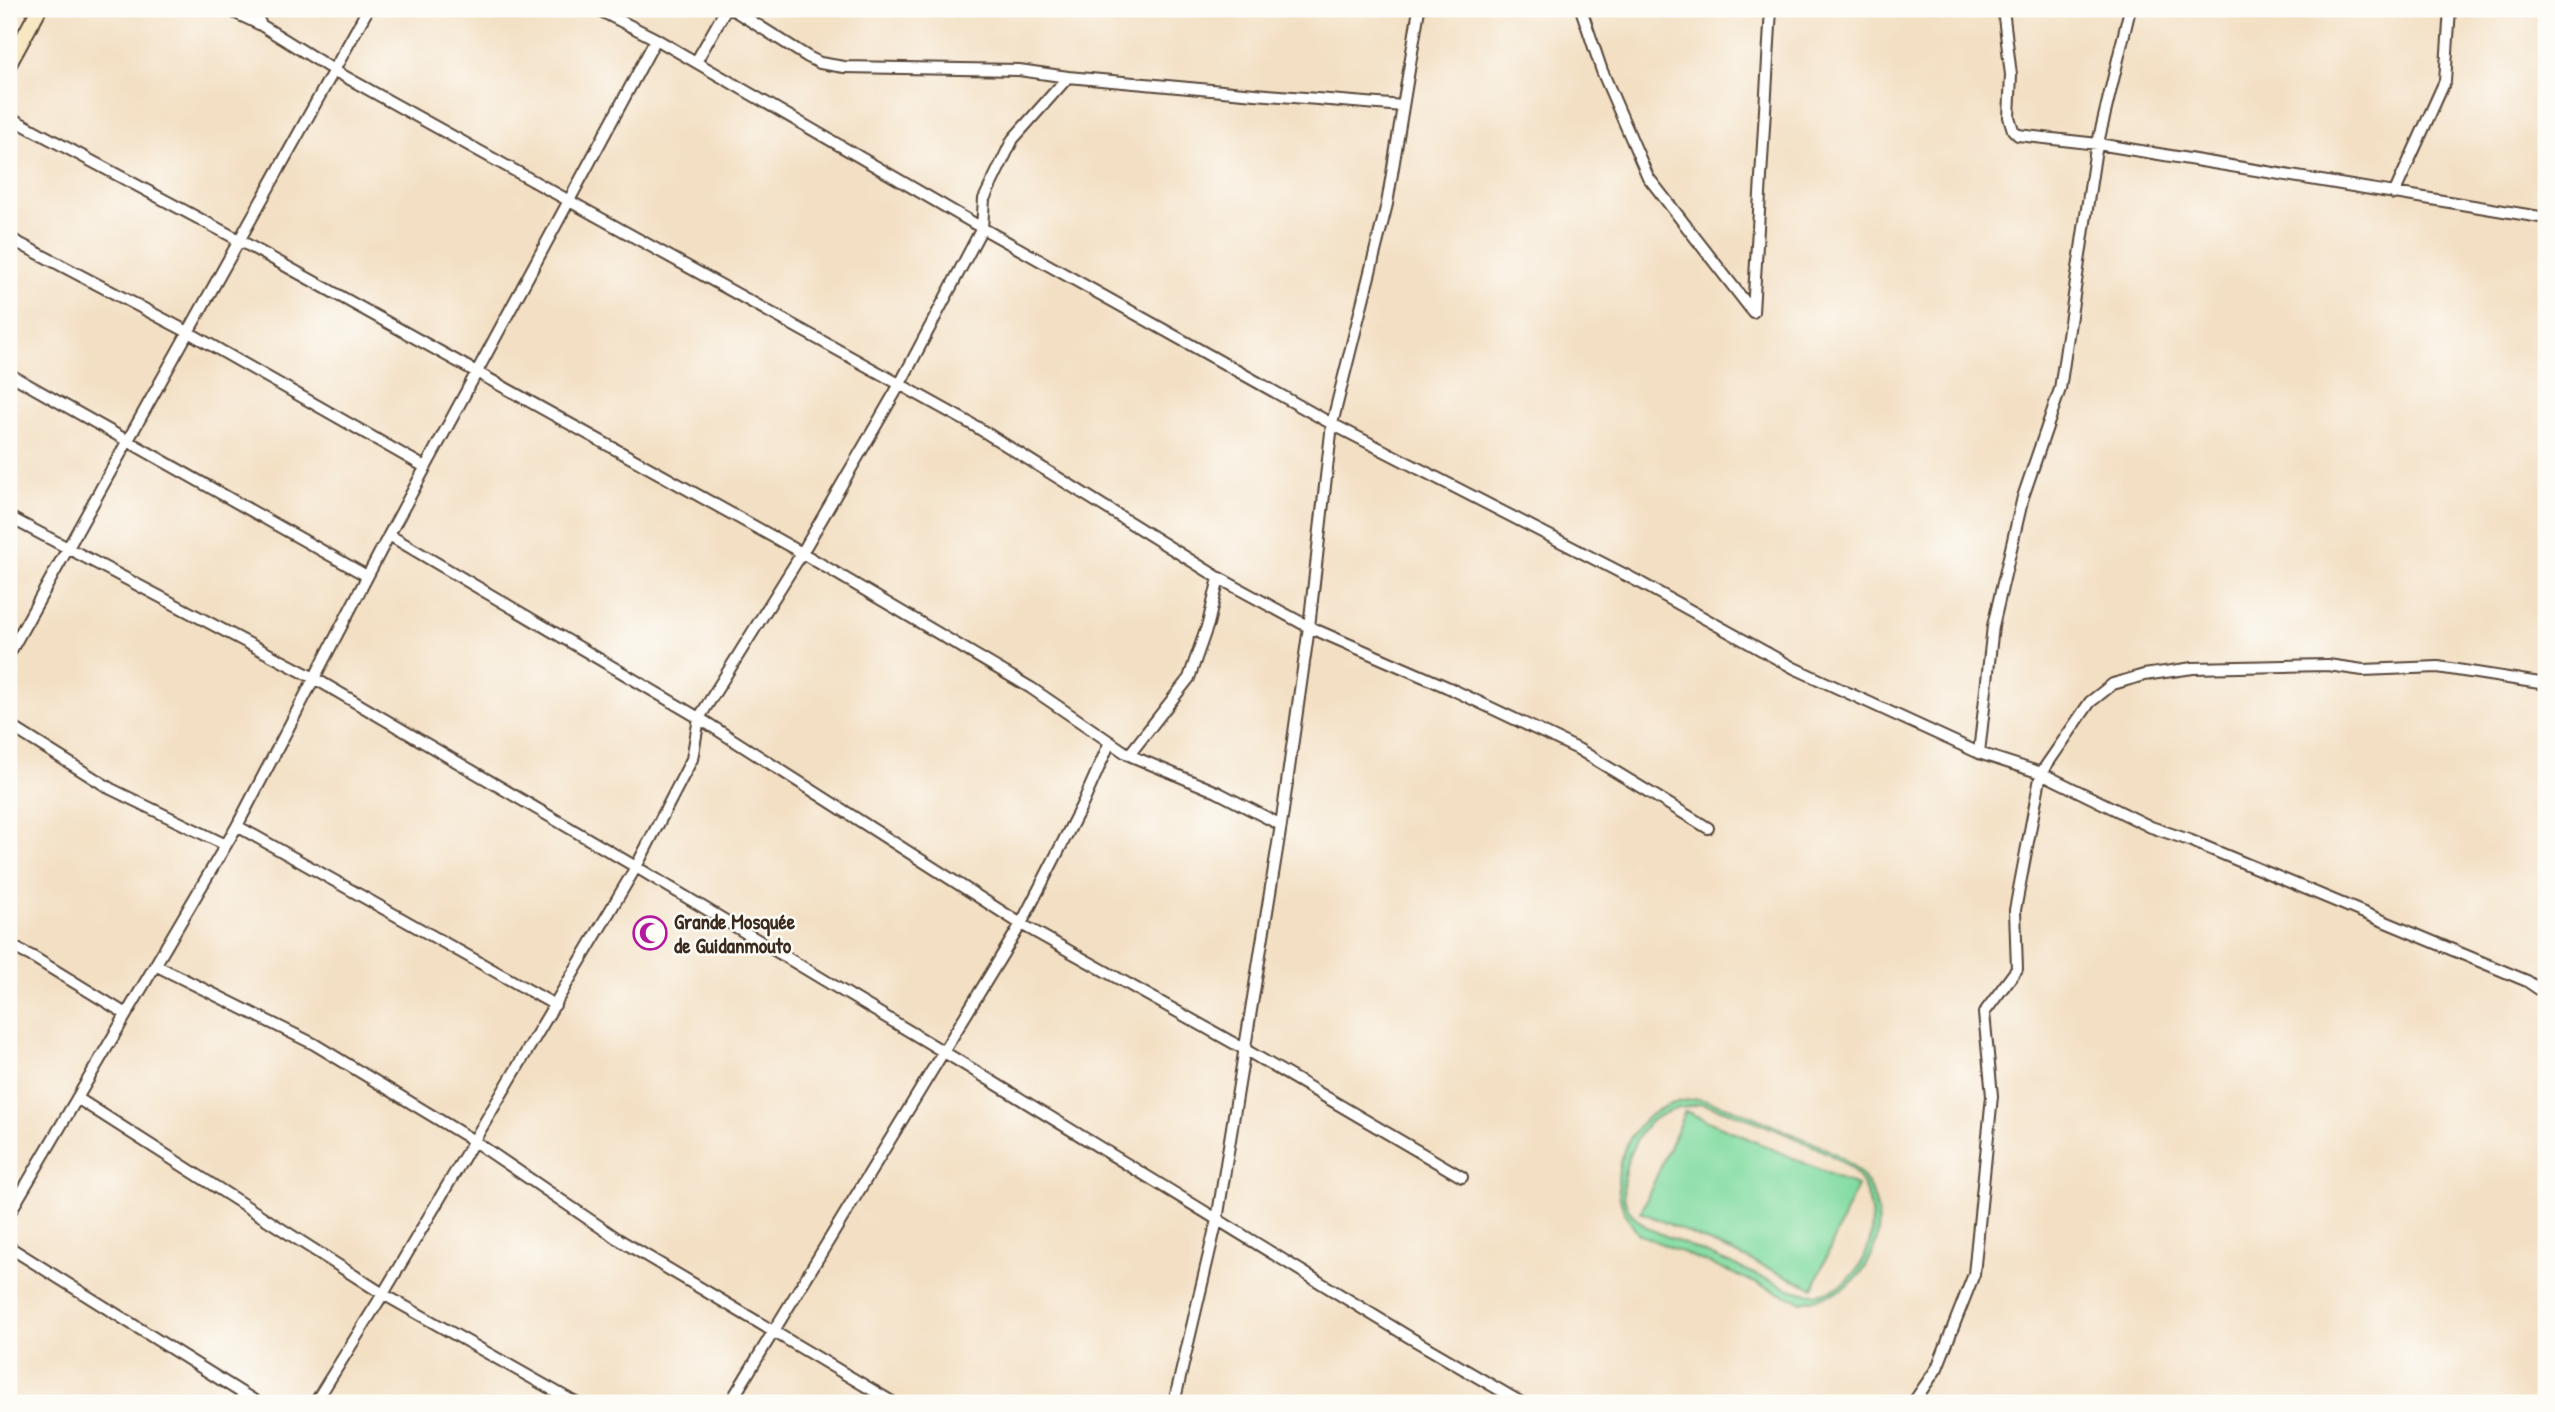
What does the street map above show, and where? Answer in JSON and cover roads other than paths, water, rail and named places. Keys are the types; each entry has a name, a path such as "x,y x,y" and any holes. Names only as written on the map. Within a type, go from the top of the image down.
{"street":[{"path":"9,64 39,9"},
{"path":"228,9 261,25 335,71 975,426 1219,578 1309,627 1447,687 1578,750 1708,828"},
{"path":"253,9 261,25"},
{"path":"9,654 368,9"},
{"path":"597,9 656,39 982,228 1332,424 1641,583 1794,668 1979,753 2041,773 2151,827 2189,840 2527,981 2546,994"},
{"path":"695,62 726,9"},
{"path":"732,9 808,57 820,63 844,67 1019,69 1068,77 1403,106"},
{"path":"1174,1403 1217,1220 1281,825 1309,627 1332,424 1387,204 1419,9"},
{"path":"1581,9 1602,71 1648,177 1753,312 1771,9"},
{"path":"2003,9 2011,75 2009,117 2013,130 2018,135 2098,144 2546,218"},
{"path":"1979,753 1993,626 2023,497 2060,390 2074,284 2098,144 2130,9"},
{"path":"2394,194 2445,81 2450,9"},
{"path":"9,1214 237,826 388,535 656,39"},
{"path":"315,1403 383,1294 636,867 692,759 699,718 802,553 900,384 982,228 984,199 1013,139 1068,77"},
{"path":"9,117 240,240 802,553 1031,688 1129,755 1217,792 1281,825"},
{"path":"9,238 188,332 425,467"},
{"path":"9,374 367,576"},
{"path":"9,517 314,678 636,867 1522,1403"},
{"path":"388,535 699,718 1021,925 1244,1049 1462,1177"},
{"path":"1129,755 1189,678 1208,624 1219,578"},
{"path":"1913,1403 1937,1368 1974,1274 1992,1096 1984,1013 2017,969 2015,910 2041,773 2090,702 2113,684 2144,675 2193,667 2328,665 2364,670 2438,667 2546,684"},
{"path":"9,725 111,789 226,845"},
{"path":"730,1403 1021,925 1083,803 1110,742"},
{"path":"237,826 555,1005"},
{"path":"9,945 126,1014"},
{"path":"155,965 314,1044 474,1141 618,1239 894,1403"},
{"path":"77,1098 383,1294 576,1403"},
{"path":"9,1247 258,1403"}],"place":[{"name":"Grande Mosquée de Guidanmouto","path":"650,933"}]}
